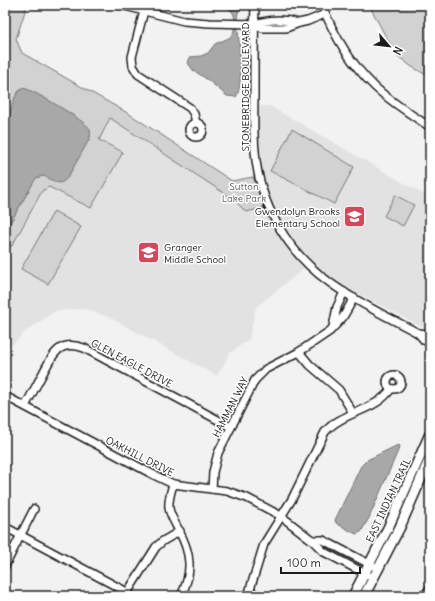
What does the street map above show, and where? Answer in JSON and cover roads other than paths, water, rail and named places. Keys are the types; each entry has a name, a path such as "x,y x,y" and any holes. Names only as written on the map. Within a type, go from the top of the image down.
{"main road":[{"name":"EAST INDIAN TRAIL","path":"353,596 390,524 430,434"},
{"name":"EAST INDIAN TRAIL","path":"364,596 400,527 430,458"}],"street":[{"path":"121,5 184,20 231,24 255,24 263,21 287,20 299,23 308,22 325,14"},
{"name":"STONEBRIDGE BOULEVARD","path":"255,5 254,146 258,170 267,205 278,226 302,258 317,273 354,298 418,333 424,340 430,343"},
{"path":"322,5 325,14 344,49 356,67 389,98 430,127"},
{"path":"144,11 133,52 133,66 138,74 190,108 194,114 196,123"},
{"path":"333,328 337,307 344,292"},
{"name":"HAMMAN WAY","path":"212,489 217,458 231,427 258,376 273,365 299,352 330,331 343,318 354,298"},
{"name":"STONEBRIDGE BOULEVARD","path":"418,333 430,334"},
{"name":"GLEN EAGLE DRIVE","path":"25,406 55,352 64,347 73,345 84,348 231,427"},
{"path":"299,352 310,365 339,390 353,413"},
{"path":"262,596 249,594 264,544 292,499 325,432 334,423 382,399 391,389"},
{"name":"OAKHILL DRIVE","path":"5,396 173,484 227,491 238,494 281,516 312,540 324,552 374,578"},
{"path":"173,484 169,507 187,545 189,567 188,580 181,596"},
{"path":"5,566 34,510"},
{"path":"5,527 126,594 156,547 163,540 180,531"},
{"name":"OAKHILL DRIVE","path":"312,540 323,540 379,569"},
{"path":"424,596 430,588"}],"place":[{"name":"Gwendolyn Brooks Elementary School","path":"355,217"},
{"name":"Granger Middle School","path":"148,253"}],"park label":[{"name":"Sutton Lake Park","path":"244,192"}]}
